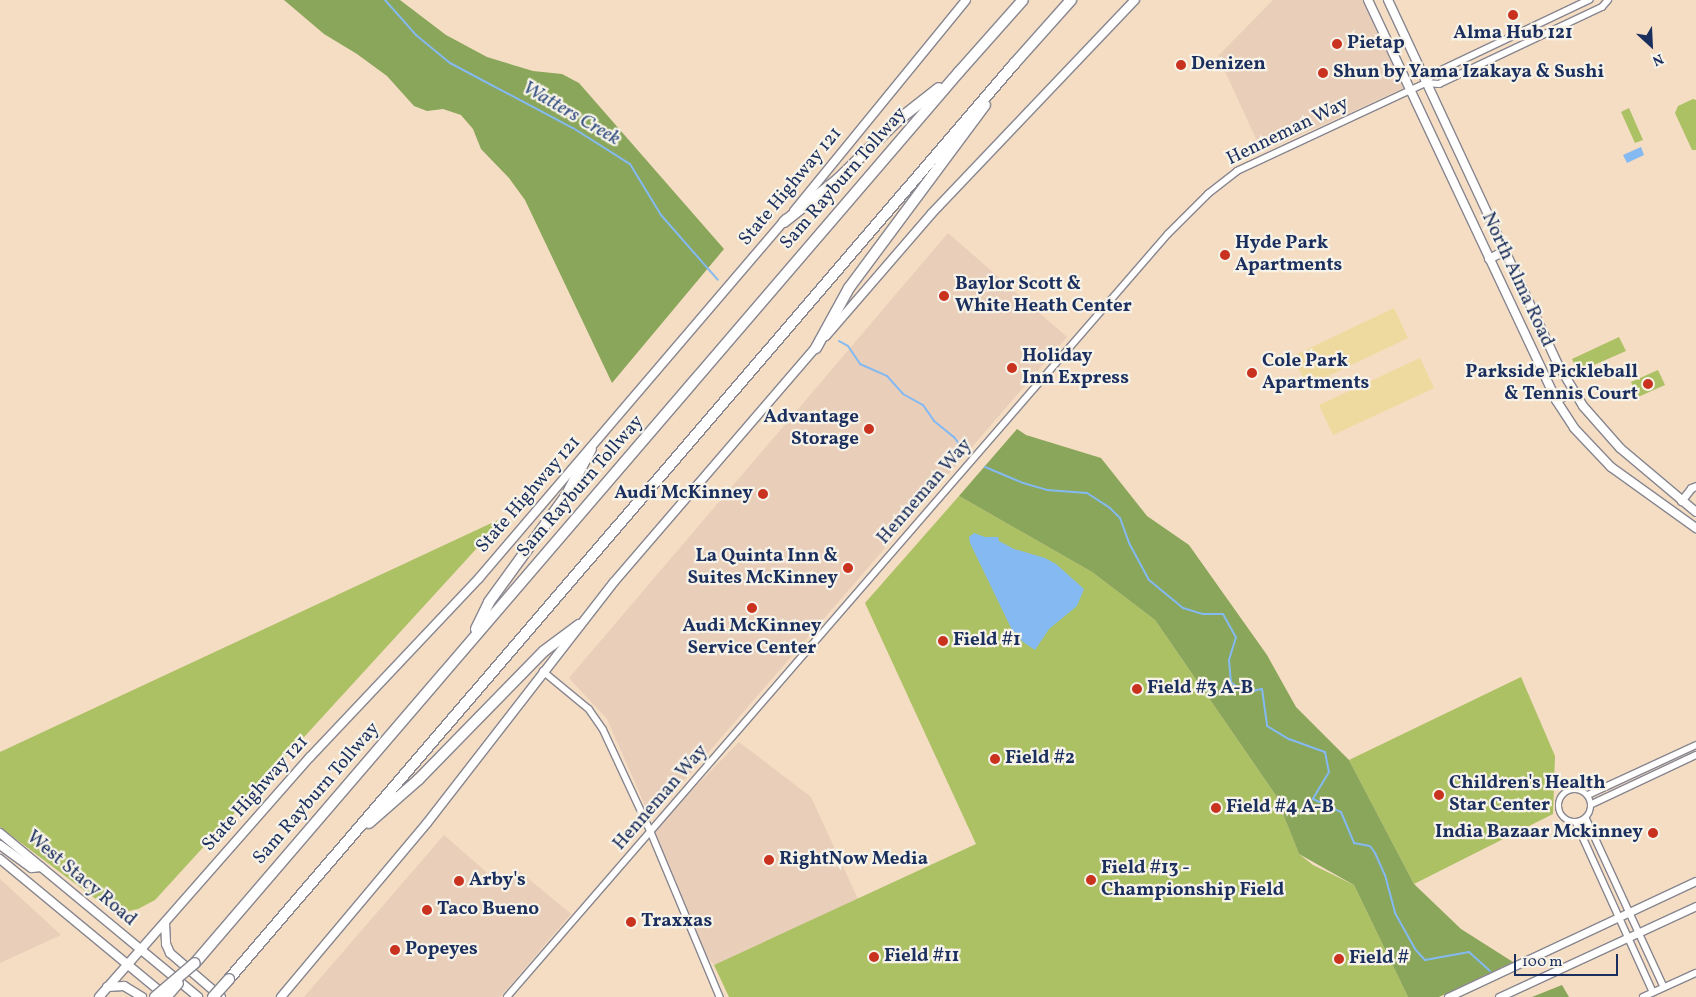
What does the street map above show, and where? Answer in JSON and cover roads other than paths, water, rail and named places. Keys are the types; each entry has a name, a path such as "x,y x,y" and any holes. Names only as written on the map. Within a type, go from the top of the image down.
{"highway":[{"name":"Sam Rayburn Tollway","path":"166,997 959,72 1023,0"},
{"path":"213,997 1071,0"},
{"path":"816,348 849,288 973,124 1014,64"},
{"path":"784,222 838,179 897,121 959,72"},
{"path":"469,643 489,602 566,496 591,449"},
{"path":"340,849 418,780 544,651 579,625"},
{"path":"155,997 198,960"}],"main road":[{"name":"State Highway 121","path":"99,997 310,757 479,578 784,222 966,0"},
{"path":"281,997 427,823 579,625 816,348 932,213 1135,0"},
{"name":"North Alma Road","path":"1368,0 1556,400 1574,428 1612,466 1696,528"},
{"name":"North Alma Road","path":"1388,2 1559,366 1574,392 1597,425 1620,448 1696,512"},
{"path":"1489,259 1505,252"},
{"path":"1556,400 1574,392"},
{"name":"West Stacy Road","path":"0,833 198,997"},
{"path":"0,845 32,868 41,867"},
{"name":"West Stacy Road","path":"0,860 166,997"},
{"path":"165,923 166,944 170,953 221,997"},
{"path":"107,988 124,986 142,997"}],"street":[{"name":"Henneman Way","path":"1426,83 1433,74 1589,0"},
{"name":"Henneman Way","path":"507,997 1162,241 1208,194 1238,171 1426,83 1439,84 1602,7 1608,0"},
{"path":"1681,501 1691,488 1696,486"},
{"path":"543,671 589,709 598,722 651,832 720,997"},
{"path":"1588,795 1696,745"},
{"path":"1592,804 1696,756"},
{"path":"1574,789 1588,795 1592,804 1590,814 1576,822 1568,821 1561,814 1559,804 1560,798 1569,790 1574,789"},
{"path":"1586,818 1664,987"},
{"path":"1576,822 1653,992"},
{"path":"1448,997 1696,881"},
{"path":"1499,997 1696,906"},
{"path":"1643,997 1696,973"}],"water":[{"path":"1641,147 1644,155 1627,163 1623,155"},
{"path":"974,533 985,537 998,537 999,541 1014,549 1045,558 1056,564 1084,589 1077,606 1049,629 1035,650 1023,642 1012,630 970,543 969,537"}],"waterway":[{"name":"Watters Creek","path":"385,0 416,35 450,63 573,128 630,164 661,215 718,280"},
{"name":"Watters Creek","path":"839,341 848,346 860,364 887,376 903,394 923,405 934,421 954,437 964,451"},
{"name":"Watters Creek","path":"985,467 1023,483 1047,490 1087,493 1110,508 1120,518 1129,543 1149,580 1183,608 1203,614 1223,614 1236,637 1229,660 1231,682 1244,693 1262,689 1267,726 1289,739 1325,752 1329,772 1313,799 1341,812 1354,843 1370,846 1375,853 1385,875 1395,913 1415,949 1425,960 1469,952 1490,971"}],"place":[{"name":"Alma Hub 121","path":"1513,15"},
{"name":"Pietap","path":"1337,44"},
{"name":"Denizen","path":"1181,65"},
{"name":"Shun by Yama Izakaya & Sushi","path":"1323,73"},
{"name":"Hyde Park Apartments","path":"1225,255"},
{"name":"Baylor Scott & White Heath Center","path":"944,296"},
{"name":"Holiday Inn Express","path":"1012,368"},
{"name":"Cole Park Apartments","path":"1252,373"},
{"name":"Parkside Pickleball & Tennis Court","path":"1648,384"},
{"name":"Advantage Storage","path":"869,429"},
{"name":"Audi McKinney","path":"763,494"},
{"name":"La Quinta Inn & Suites McKinney","path":"848,568"},
{"name":"Audi McKinney Service Center","path":"752,608"},
{"name":"Field #1","path":"943,641"},
{"name":"Field #3 A-B","path":"1137,689"},
{"name":"Field #2","path":"995,759"},
{"name":"Children's Health Star Center","path":"1439,795"},
{"name":"Field #4 A-B","path":"1216,808"},
{"name":"India Bazaar Mckinney","path":"1653,833"},
{"name":"RightNow Media","path":"769,860"},
{"name":"Field #13 - Championship Field","path":"1091,880"},
{"name":"Arby's","path":"459,881"},
{"name":"Taco Bueno","path":"427,910"},
{"name":"Traxxas","path":"631,922"},
{"name":"Popeyes","path":"395,950"},
{"name":"Field #11","path":"874,957"},
{"name":"Field #","path":"1339,959"}]}
